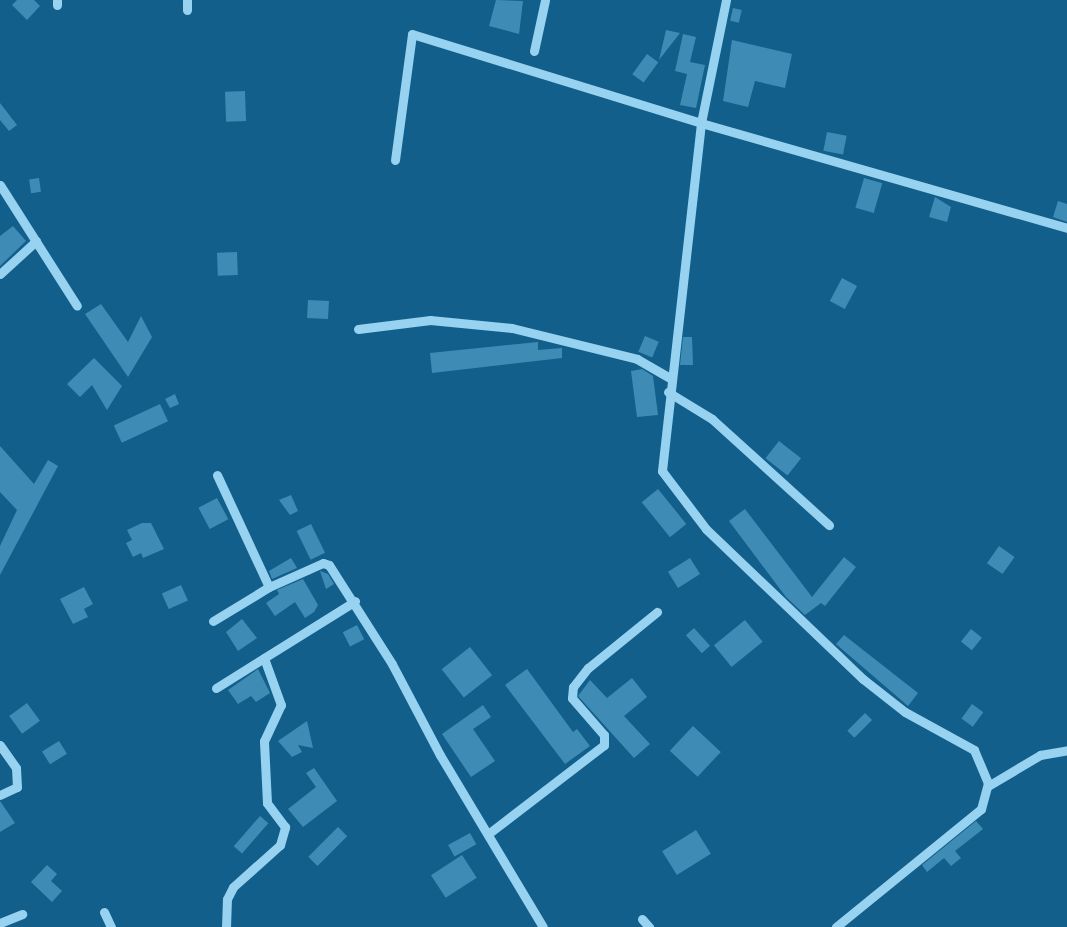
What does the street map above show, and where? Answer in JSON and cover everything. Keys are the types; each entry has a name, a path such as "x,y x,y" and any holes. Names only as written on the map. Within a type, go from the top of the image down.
{"street":[{"path":"534,51 546,0"},
{"path":"726,0 701,123 661,462 675,494 706,529 863,679 905,712 974,750 984,764 988,786 981,809 836,927"},
{"path":"395,160 412,34 701,123 1067,228"},
{"path":"0,185 77,306"},
{"path":"0,274 36,241"},
{"path":"358,329 430,320 527,330 638,359 670,378"},
{"path":"668,392 712,419 830,525"},
{"path":"218,474 269,586"},
{"path":"213,621 269,586 326,562 355,602 543,927"},
{"path":"216,688 355,602"},
{"path":"488,834 604,745 604,736 572,698 573,687 595,662 656,612"},
{"path":"226,927 227,899 233,887 280,845 285,827 267,803 264,741 280,705 264,658"},
{"path":"0,745 16,768 17,787 0,795"},
{"path":"988,786 1040,755 1067,750"},
{"path":"104,912 111,927"},
{"path":"0,923 22,914"},
{"path":"642,919 649,927"}],"building":[{"path":"17,0 34,0 40,6 27,20 12,5"},
{"path":"496,0 523,1 519,34 489,26"},
{"path":"733,8 742,10 739,23 730,21"},
{"path":"666,30 680,33 659,60"},
{"path":"683,34 696,37 690,62 705,65 696,108 680,105 687,74 675,71"},
{"path":"732,40 792,54 785,88 755,81 748,107 723,101"},
{"path":"647,54 658,62 644,82 632,74"},
{"path":"245,91 246,121 226,122 225,92"},
{"path":"0,103 17,125 9,131 0,120"},
{"path":"827,132 847,136 843,154 823,151"},
{"path":"39,178 41,192 31,193 29,179"},
{"path":"864,178 882,183 874,213 855,208"},
{"path":"935,197 951,207 947,222 929,217"},
{"path":"1058,201 1067,204 1067,222 1053,217"},
{"path":"13,226 26,241 0,266 0,236"},
{"path":"237,252 238,275 218,276 217,253"},
{"path":"842,278 857,286 845,309 830,301"},
{"path":"308,300 329,301 328,319 307,318"},
{"path":"101,304 128,342 141,316 152,337 128,377 85,314"},
{"path":"645,336 659,342 652,358 638,352"},
{"path":"683,337 692,337 693,365 680,365"},
{"path":"538,342 538,350 562,348 562,358 432,373 430,353"},
{"path":"94,358 122,386 107,410 92,385 80,397 67,384"},
{"path":"642,369 653,376 658,415 637,417 631,371"},
{"path":"175,394 179,404 170,408 165,399"},
{"path":"160,404 168,421 122,443 114,426"},
{"path":"779,441 801,458 788,476 765,458"},
{"path":"0,446 34,484 48,460 58,466 0,575 0,546 17,510 0,492"},
{"path":"658,489 686,524 670,537 642,502"},
{"path":"291,495 298,511 290,515 279,500"},
{"path":"217,498 228,519 210,529 198,508"},
{"path":"745,509 812,597 844,557 856,567 825,606 821,603 805,615 786,597 729,521"},
{"path":"142,523 151,523 164,549 143,558 141,553 133,557 126,543 132,540 127,530"},
{"path":"311,524 325,553 311,560 297,531"},
{"path":"999,546 1015,557 1003,574 987,563"},
{"path":"291,558 297,568 272,579 269,571"},
{"path":"690,558 700,574 678,588 668,572"},
{"path":"320,571 328,574 334,584 326,589"},
{"path":"303,579 318,605 314,612 305,618 295,602 275,616 266,603 279,594 277,590"},
{"path":"181,585 188,601 169,609 162,594"},
{"path":"84,587 93,604 84,609 88,617 73,624 60,599"},
{"path":"242,619 257,638 238,651 226,632"},
{"path":"745,620 763,642 732,667 714,645"},
{"path":"357,625 364,639 350,647 343,632"},
{"path":"694,628 710,646 702,653 686,635"},
{"path":"971,629 982,638 972,650 961,641"},
{"path":"844,635 918,693 908,706 836,644"},
{"path":"470,647 492,675 464,698 442,669"},
{"path":"258,669 270,693 256,702 251,696 238,704 228,690"},
{"path":"527,669 573,732 577,729 590,746 565,764 505,685"},
{"path":"632,678 647,697 624,716 650,744 634,758 578,696 590,680 607,698"},
{"path":"27,703 40,721 22,734 9,716"},
{"path":"972,704 983,712 973,727 961,719"},
{"path":"483,705 491,717 473,729 495,761 471,777 442,734"},
{"path":"865,713 872,720 854,738 847,731"},
{"path":"307,721 313,748 298,745 302,752 292,757 278,741"},
{"path":"693,726 721,752 698,777 670,751"},
{"path":"59,741 67,754 50,764 42,752"},
{"path":"314,768 337,801 303,827 288,809 316,787 306,773"},
{"path":"0,801 15,823 0,832"},
{"path":"260,816 268,823 242,853 234,846"},
{"path":"976,821 983,829 955,851 961,858 951,866 944,858 927,872 922,865"},
{"path":"338,827 347,836 317,866 308,857"},
{"path":"696,830 711,854 677,875 662,851"},
{"path":"470,833 476,844 454,856 448,845"},
{"path":"462,855 477,878 446,898 431,875"},
{"path":"47,865 57,874 51,881 62,891 52,902 31,882"}]}
